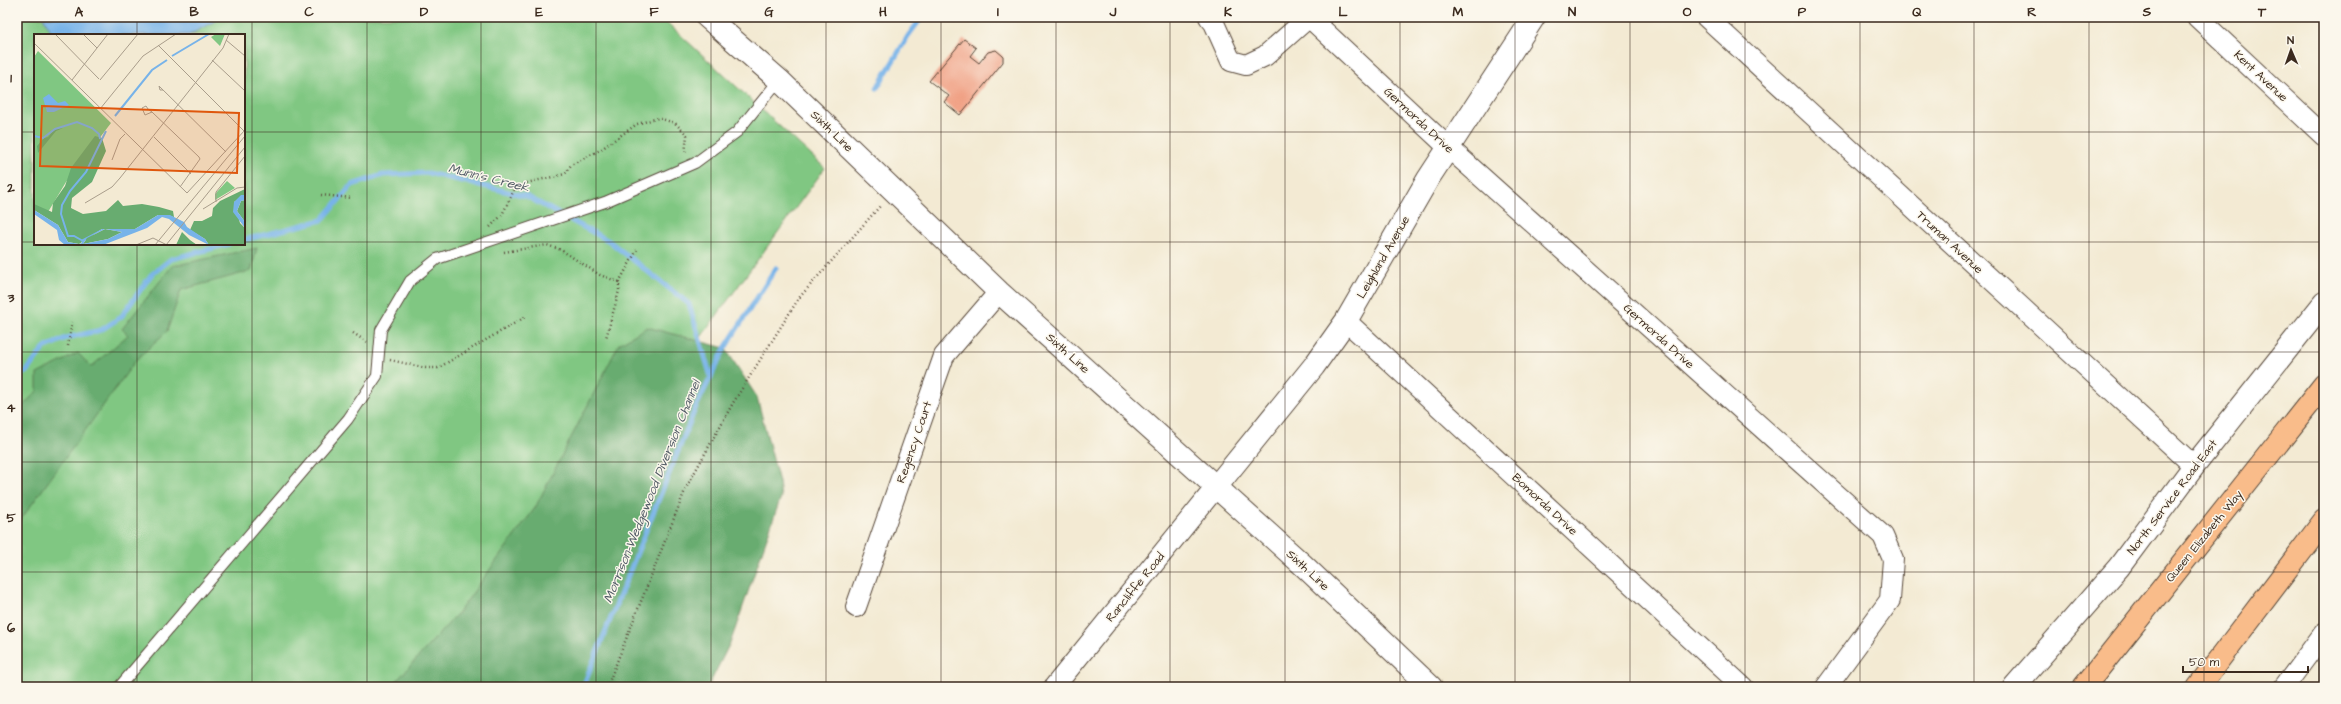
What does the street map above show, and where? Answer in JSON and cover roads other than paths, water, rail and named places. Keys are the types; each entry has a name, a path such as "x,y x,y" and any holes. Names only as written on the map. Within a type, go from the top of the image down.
{"highway":[{"name":"Queen Elizabeth Way","path":"2084,687 2324,385"},
{"path":"2198,687 2324,521"}],"street":[{"name":"Sixth Line","path":"707,17 779,80 999,292 1303,564 1431,687"},
{"name":"Germorda Drive","path":"1209,17 1214,23 1231,61 1246,65 1265,56 1309,17 1449,148 1883,536 1893,559 1890,600 1826,687"},
{"name":"Leighland Avenue","path":"1216,487 1314,366 1346,321 1428,179 1534,17"},
{"name":"Truman Avenue","path":"1706,17 2194,466"},
{"name":"Kent Avenue","path":"2197,17 2324,136"},
{"name":"Regency Court","path":"856,607 944,356 999,292"},
{"name":"North Service Road East","path":"2014,687 2119,566 2194,466 2324,303"},
{"name":"Bomorda Drive","path":"1346,321 1743,687"},
{"name":"Rancliffe Road","path":"1054,687 1216,487"},
{"path":"2284,687 2324,633"}],"lane":[{"path":"119,687 348,419 377,376 380,330 410,281 438,260 576,212 695,163 737,132 779,80"}],"water":[{"path":"43,17 223,17 191,34 52,34"}],"waterway":[{"name":"Morrison-Wedgewood Diversion Channel","path":"877,88 908,36 922,17"},
{"name":"Munn's Creek","path":"245,240 322,220 352,185 383,175 428,173 526,196 609,241 689,304 711,377"},
{"name":"Munn's Creek","path":"17,374 26,372 44,348 66,338 101,330 121,317 151,275 171,259 225,245"},
{"name":"Morrison-Wedgewood Diversion Channel","path":"583,687 695,409 725,348 776,268"}]}
